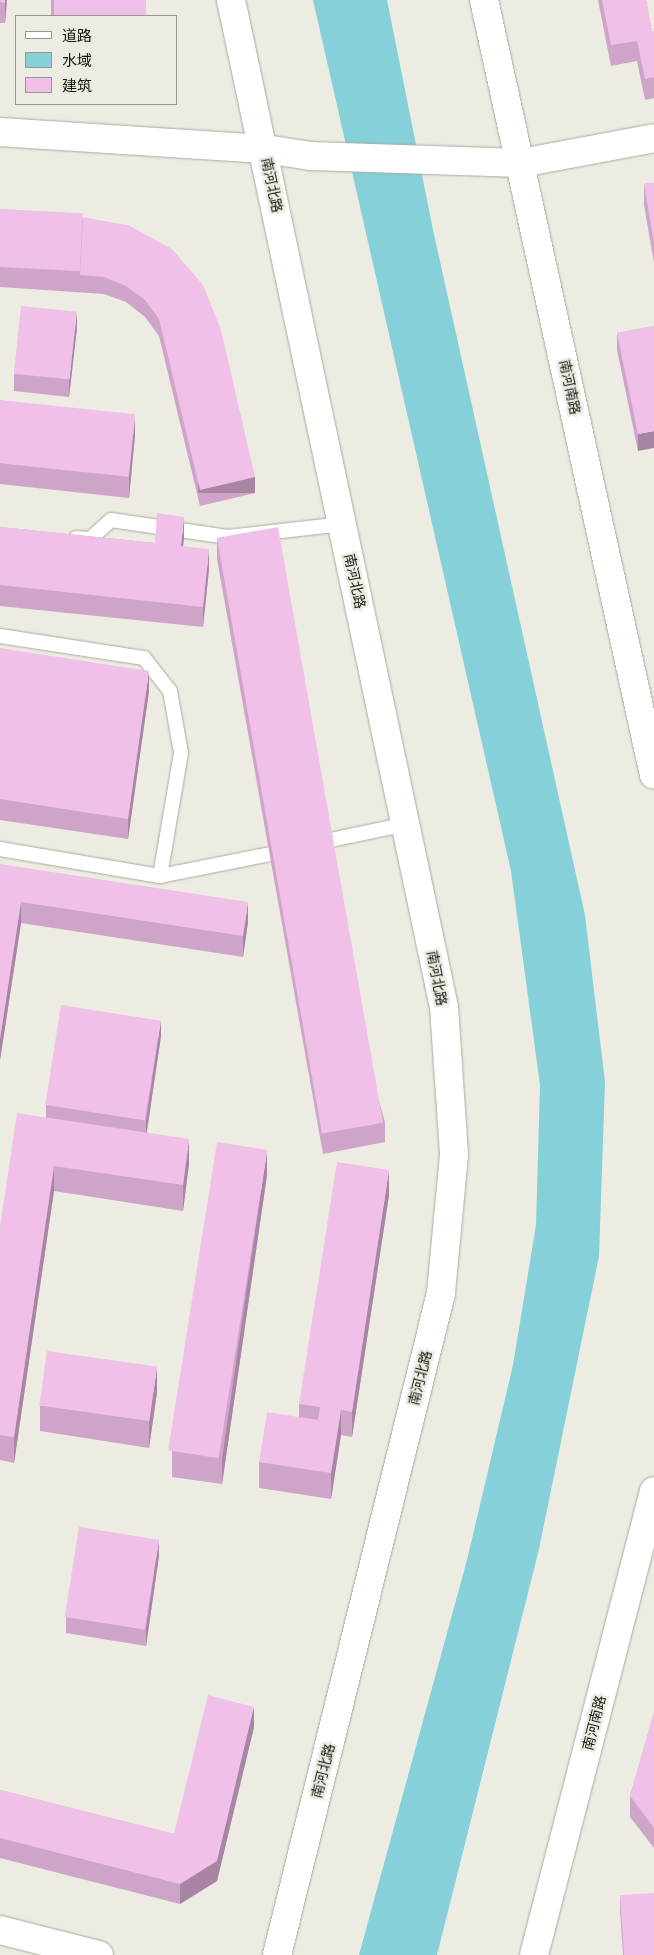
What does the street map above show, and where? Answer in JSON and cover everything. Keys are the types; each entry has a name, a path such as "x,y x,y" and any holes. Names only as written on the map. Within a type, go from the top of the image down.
{"street":[{"name":"南河北路","path":"231,0 265,149 444,1007 454,1155 442,1293 277,1955"},
{"name":"南河南路","path":"484,0 654,775"},
{"path":"0,132 265,149 311,156 521,163 654,138"},
{"name":"南河南路","path":"534,1955 654,1491"},
{"path":"0,1930 99,1955"}],"lane":[{"path":"63,536 90,540 111,520 228,537 343,524"},
{"path":"0,636 144,658 170,691 181,752 160,876"},
{"path":"330,840 406,824"},
{"path":"0,849 160,876 270,854"}],"water":[{"path":"313,0 387,0 433,230 585,915 605,1082 599,1256 539,1549 437,1955 359,1955 467,1560 513,1365 536,1225 540,1085 511,871"}],"building":[{"path":"54,0 146,0 146,15 54,15"},
{"path":"602,0 646,0 652,32 654,31 654,77 645,79 637,41 611,45"},
{"path":"654,183 654,243 644,184"},
{"path":"0,209 83,213 80,271 0,267"},
{"path":"83,217 130,226 172,249 203,285 221,330 255,477 200,490 159,319 145,300 126,286 104,277 80,275"},
{"path":"21,306 77,312 70,379 14,374"},
{"path":"654,326 654,431 638,434 617,333"},
{"path":"0,400 135,414 129,477 0,463"},
{"path":"157,513 184,517 181,546 209,549 203,607 0,585 0,527 155,543"},
{"path":"278,527 383,1123 322,1134 217,538"},
{"path":"0,648 149,671 128,819 0,799"},
{"path":"0,864 248,902 243,936 21,902 0,1039"},
{"path":"61,1005 161,1021 145,1121 45,1105"},
{"path":"17,1113 189,1139 183,1185 54,1166 14,1437 0,1435 0,1227"},
{"path":"217,1142 267,1150 219,1458 168,1450"},
{"path":"337,1162 389,1170 352,1412 341,1410 331,1473 259,1462 267,1412 318,1420 320,1407 299,1404"},
{"path":"47,1351 157,1366 149,1421 39,1405"},
{"path":"79,1527 159,1540 145,1630 65,1617"},
{"path":"208,1695 254,1707 217,1861 180,1884 0,1838 0,1790 174,1834"},
{"path":"654,1713 654,1828 630,1796"},
{"path":"654,1893 654,1955 624,1955 620,1895"}]}
